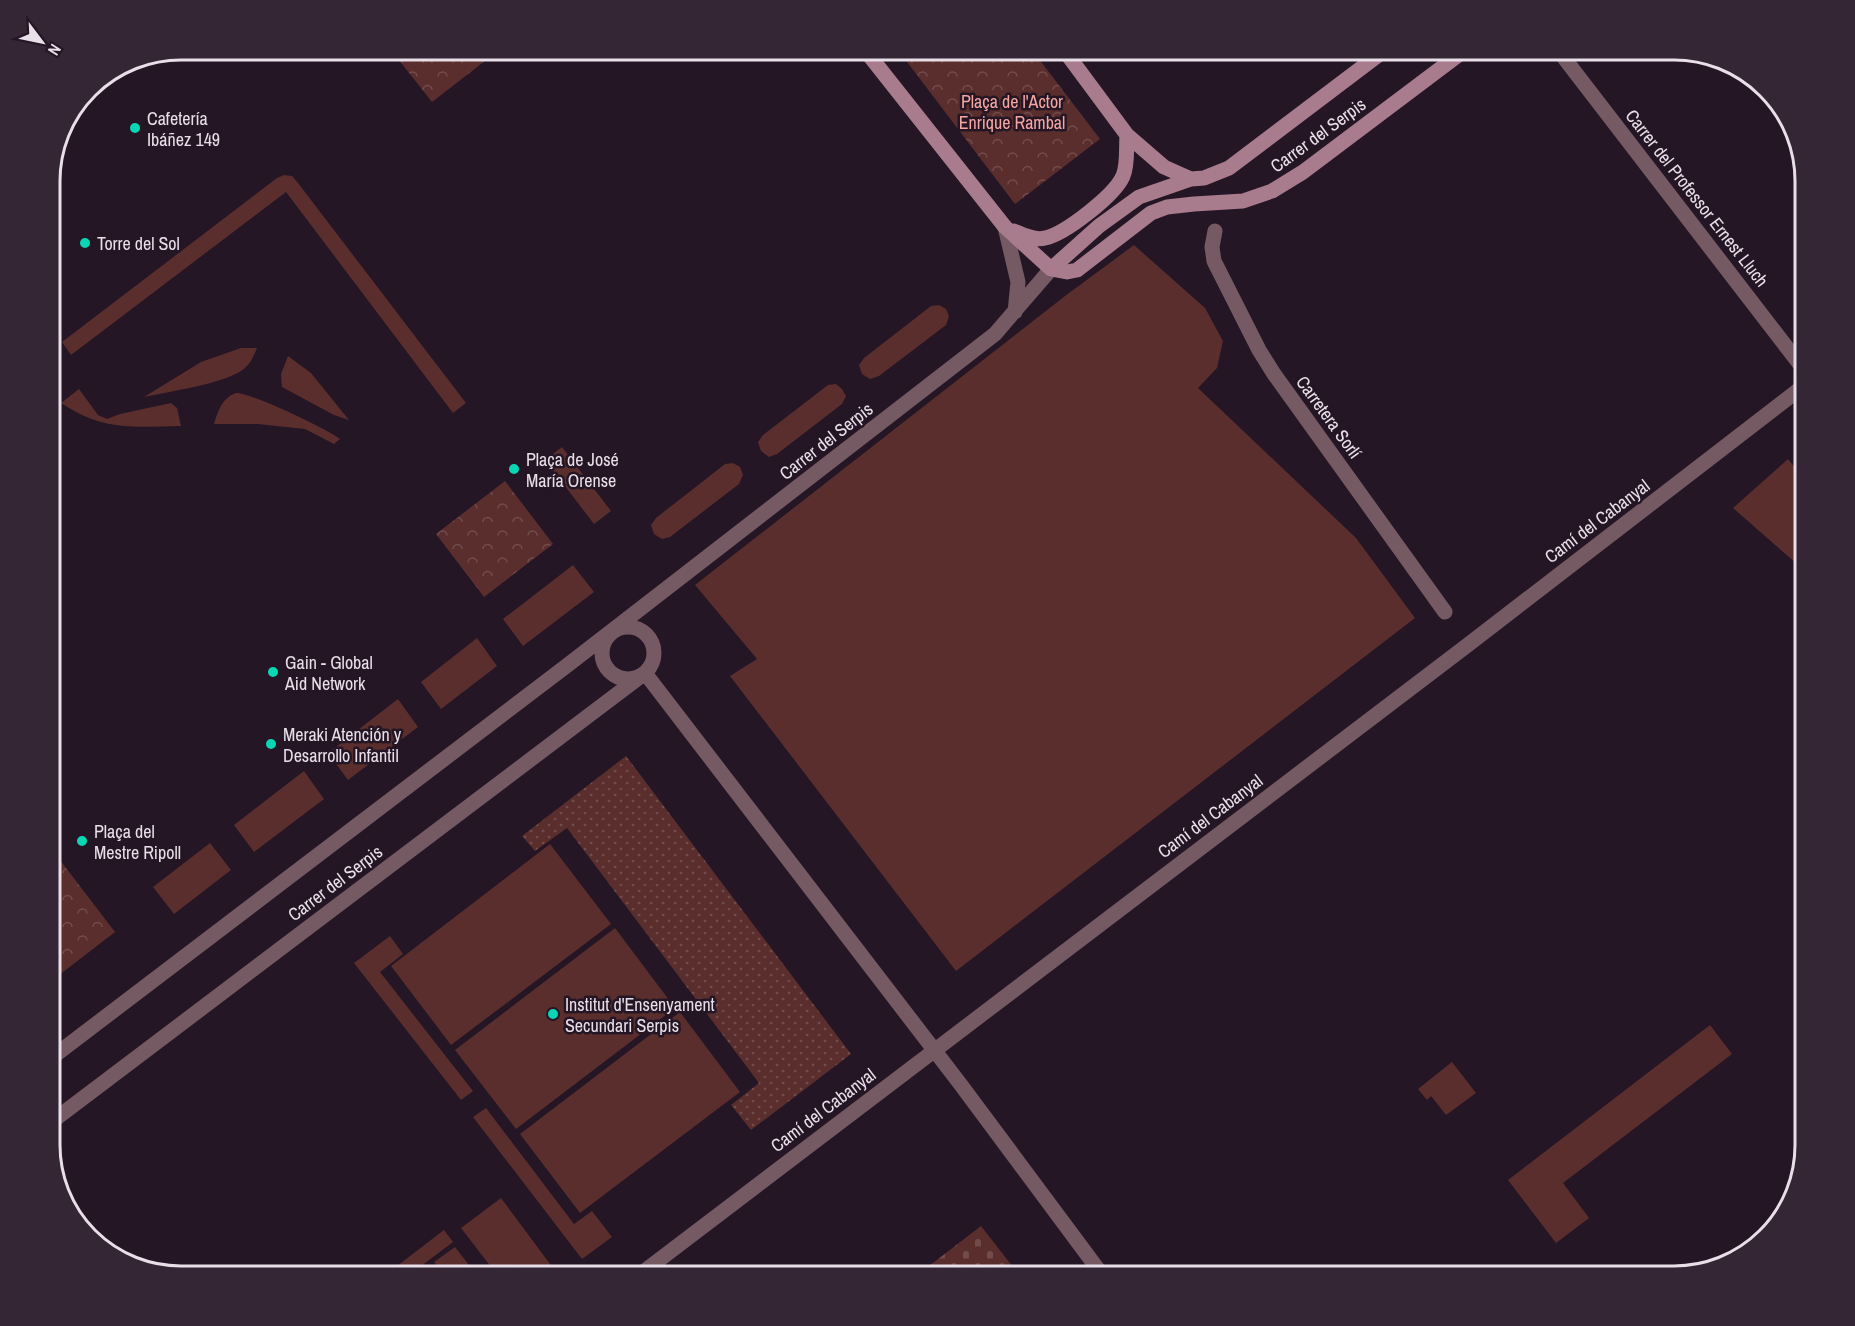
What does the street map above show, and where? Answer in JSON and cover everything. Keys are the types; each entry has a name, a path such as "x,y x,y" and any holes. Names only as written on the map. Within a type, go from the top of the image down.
{"street":[{"path":"873,60 1005,227 1051,269"},
{"path":"1071,60 1127,135 1164,167 1191,179"},
{"name":"Carrer del Serpis","path":"60,1051 612,631 995,334 1051,269 1099,226 1139,198 1229,168 1372,60"},
{"name":"Carrer del Serpis","path":"1051,269 1067,272 1077,270 1151,213 1167,207 1243,201 1272,191 1304,172 1452,60"},
{"name":"Carrer del Professor Ernest Lluch","path":"1566,60 1795,356"},
{"path":"1005,227 1027,237 1043,239 1063,232 1116,190 1124,175 1127,135"},
{"path":"1005,227 1018,282 1015,312"},
{"name":"Carretera Sorlí","path":"1215,231 1212,248 1214,261 1259,350 1445,612"},
{"name":"Camí del Cabanyal","path":"651,1266 1795,393"},
{"path":"621,627 639,628 652,640 654,658 645,673 637,678 621,678 607,669 602,653 606,637 612,631 621,627"},
{"path":"645,673 935,1051 1096,1266"},
{"name":"Carrer del Serpis","path":"60,1116 645,673"}],"green space":[{"path":"399,60 486,60 432,102"},
{"name":"Plaça de l'Actor Enrique Rambal","path":"906,60 1040,60 1100,139 1015,204"},
{"path":"284,175 292,176 298,183 466,403 453,413 286,192 71,355 62,342 277,178"},
{"path":"1134,245 1205,308 1223,341 1217,368 1198,388 1356,538 1415,618 956,971 730,676 757,659 695,585 1065,296"},
{"path":"939,305 946,309 949,316 946,325 879,376 870,379 862,374 859,365 864,358 931,306"},
{"path":"241,348 257,348 249,364 237,373 182,390 144,397 201,362"},
{"path":"288,356 311,373 349,420 334,415 282,387 281,374"},
{"path":"836,384 846,396 842,404 777,454 769,457 761,451 758,442 763,435 828,385"},
{"path":"79,389 98,415 107,419 171,403 177,408 181,426 133,427 91,419 61,403"},
{"path":"236,393 288,412 340,439 334,444 305,429 258,424 214,424 224,402"},
{"path":"562,447 611,511 594,524 545,460"},
{"path":"1788,459 1795,468 1795,562 1733,508"},
{"path":"733,463 740,467 743,475 739,484 670,537 662,539 654,534 651,525 656,518 725,464"},
{"path":"505,481 553,544 484,597 436,534"},
{"path":"573,565 594,592 523,646 503,619"},
{"path":"477,638 497,666 441,709 421,682"},
{"path":"398,699 418,727 348,780 328,753"},
{"path":"626,756 851,1054 751,1130 731,1105 759,1083 567,828 535,851 522,836"},
{"path":"304,771 324,799 254,852 234,825"},
{"path":"210,843 231,870 174,914 153,887"},
{"path":"550,844 611,924 451,1045 391,966"},
{"path":"60,860 115,932 60,974"},
{"path":"615,928 675,1008 516,1129 455,1050"},
{"path":"390,936 403,954 380,972 473,1091 461,1100 354,963"},
{"path":"680,1012 740,1092 580,1213 520,1134"},
{"path":"1710,1025 1732,1054 1563,1183 1589,1218 1556,1243 1508,1180"},
{"path":"1452,1062 1476,1093 1446,1115 1431,1096 1427,1100 1418,1089"},
{"path":"486,1108 574,1224 592,1211 612,1237 582,1259 473,1117"},
{"path":"501,1198 552,1266 517,1266 515,1264 490,1266 461,1228"},
{"path":"981,1226 1012,1266 929,1266"},
{"path":"444,1230 453,1242 421,1266 397,1266"},
{"path":"455,1247 470,1266 437,1266 434,1262"}],"place":[{"name":"Cafetería Ibáñez 149","path":"135,128"},
{"name":"Torre del Sol","path":"85,243"},
{"name":"Plaça de José María Orense","path":"514,469"},
{"name":"Gain - Global Aid Network","path":"273,672"},
{"name":"Meraki Atención y Desarrollo Infantil","path":"271,744"},
{"name":"Plaça del Mestre Ripoll","path":"82,841"},
{"name":"Institut d'Ensenyament Secundari Serpis","path":"553,1014"}]}
